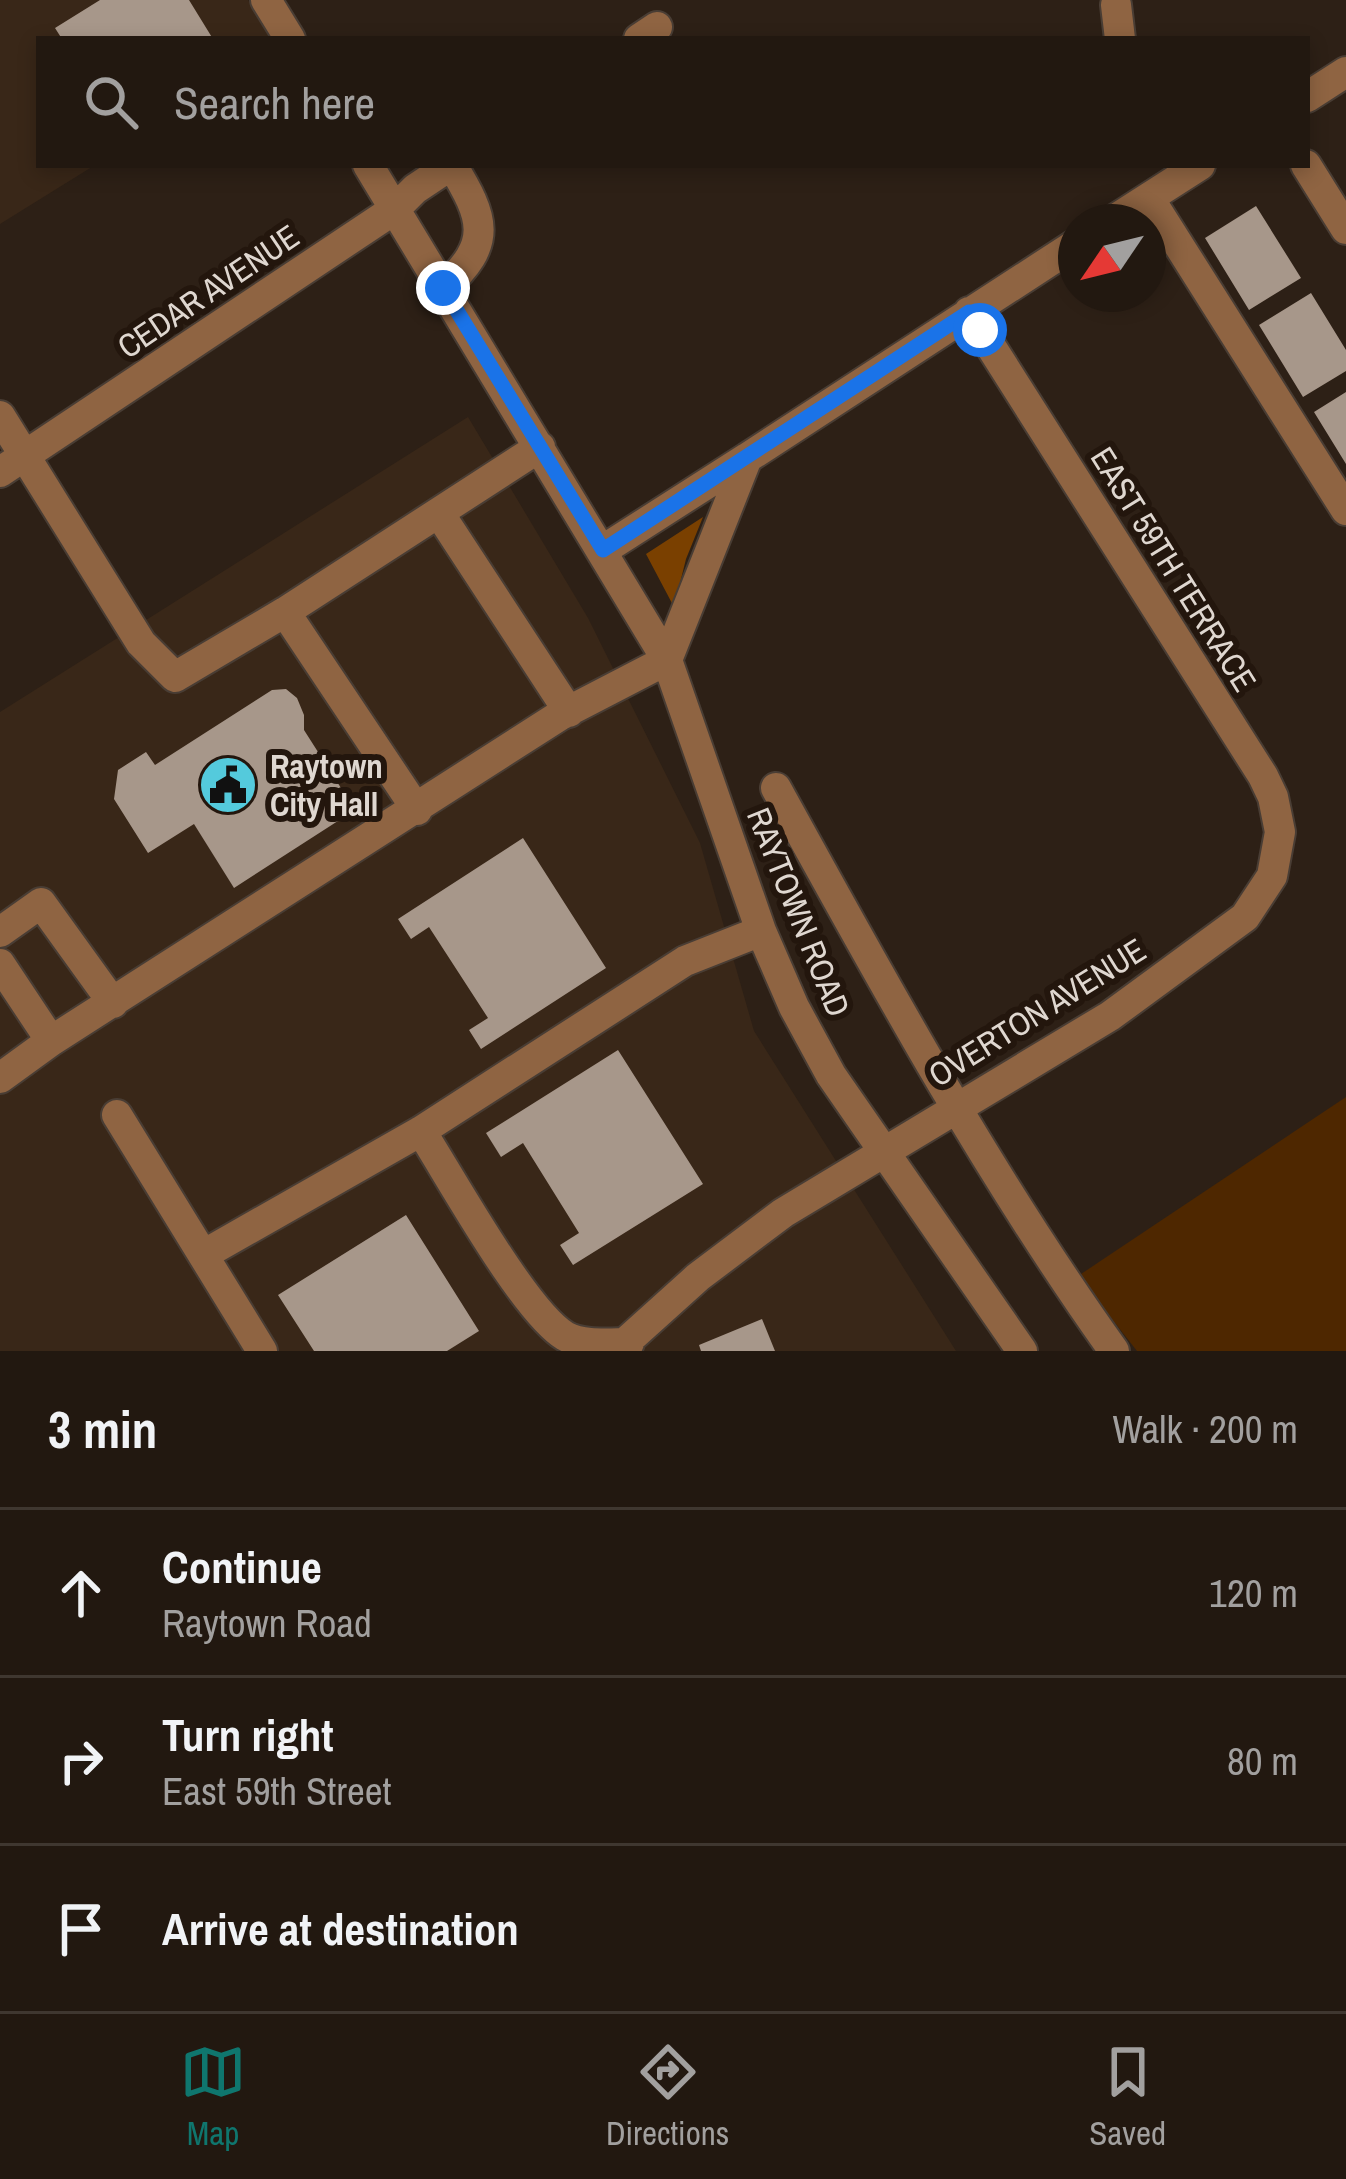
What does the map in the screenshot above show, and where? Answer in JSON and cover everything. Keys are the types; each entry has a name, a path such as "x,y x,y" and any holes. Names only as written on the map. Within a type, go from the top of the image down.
{"street":[{"path":"266,0 288,36"},
{"path":"1116,5 1120,36"},
{"path":"1310,95 1346,72"},
{"name":"RAYTOWN ROAD","path":"370,168 667,659 760,931 831,1075 1022,1351"},
{"name":"CEDAR AVENUE","path":"13,464 395,209 447,168"},
{"path":"443,288 465,268 482,233 476,203 454,168"},
{"path":"1140,204 1188,168"},
{"path":"1308,168 1346,229"},
{"path":"1149,198 1346,510"},
{"path":"603,550 1058,255"},
{"name":"EAST 59TH TERRACE","path":"969,312 1263,776 1274,797 1280,832 1272,876"},
{"path":"0,416 13,464 141,643 175,677 541,447"},
{"path":"0,1078 241,918 568,712 667,659 747,458"},
{"path":"439,512 568,712"},
{"path":"285,612 417,810"},
{"path":"776,788 859,953 1061,1277 1114,1351"},
{"name":"OVERTON AVENUE","path":"623,1348 698,1276 783,1213 1109,1016 1245,916 1272,876"},
{"path":"0,932 41,903 113,1003"},
{"path":"203,1255 421,1131 686,961 760,931"},
{"path":"0,964 51,1042"},
{"path":"117,1115 262,1351"},
{"path":"421,1131 538,1314 568,1338 623,1348"}],"shaded area":[{"path":"0,0 248,0 270,36 36,36 36,168 90,168 0,224"},
{"path":"468,417 588,618 700,843 754,1031 956,1351 0,1351 0,712"},
{"path":"703,517 686,559 674,607 646,554"},
{"path":"1346,1097 1346,1351 1137,1351 1078,1276"}],"building":[{"path":"100,0 189,0 211,36 60,36 55,28"},
{"path":"1256,206 1301,278 1249,310 1205,238"},
{"path":"1311,293 1346,350 1346,371 1303,397 1259,325"},
{"path":"1346,392 1346,464 1314,412"},
{"name":"Raytown City Hall","path":"286,689 297,698 304,730 355,810 234,888 194,824 148,853 114,799 118,770 146,752 155,765 272,690"},
{"path":"523,838 606,968 481,1049 469,1030 488,1018 429,927 411,939 398,919"},
{"path":"618,1050 703,1184 573,1265 560,1245 579,1233 523,1143 501,1157 486,1133"},
{"path":"406,1215 479,1331 447,1351 314,1351 278,1295"},
{"path":"762,1319 775,1351 701,1351 699,1345"}],"place":[{"name":"Raytown City Hall","path":"228,785"}],"route":[{"path":"443,288 603,550 969,312 980,330"}]}
